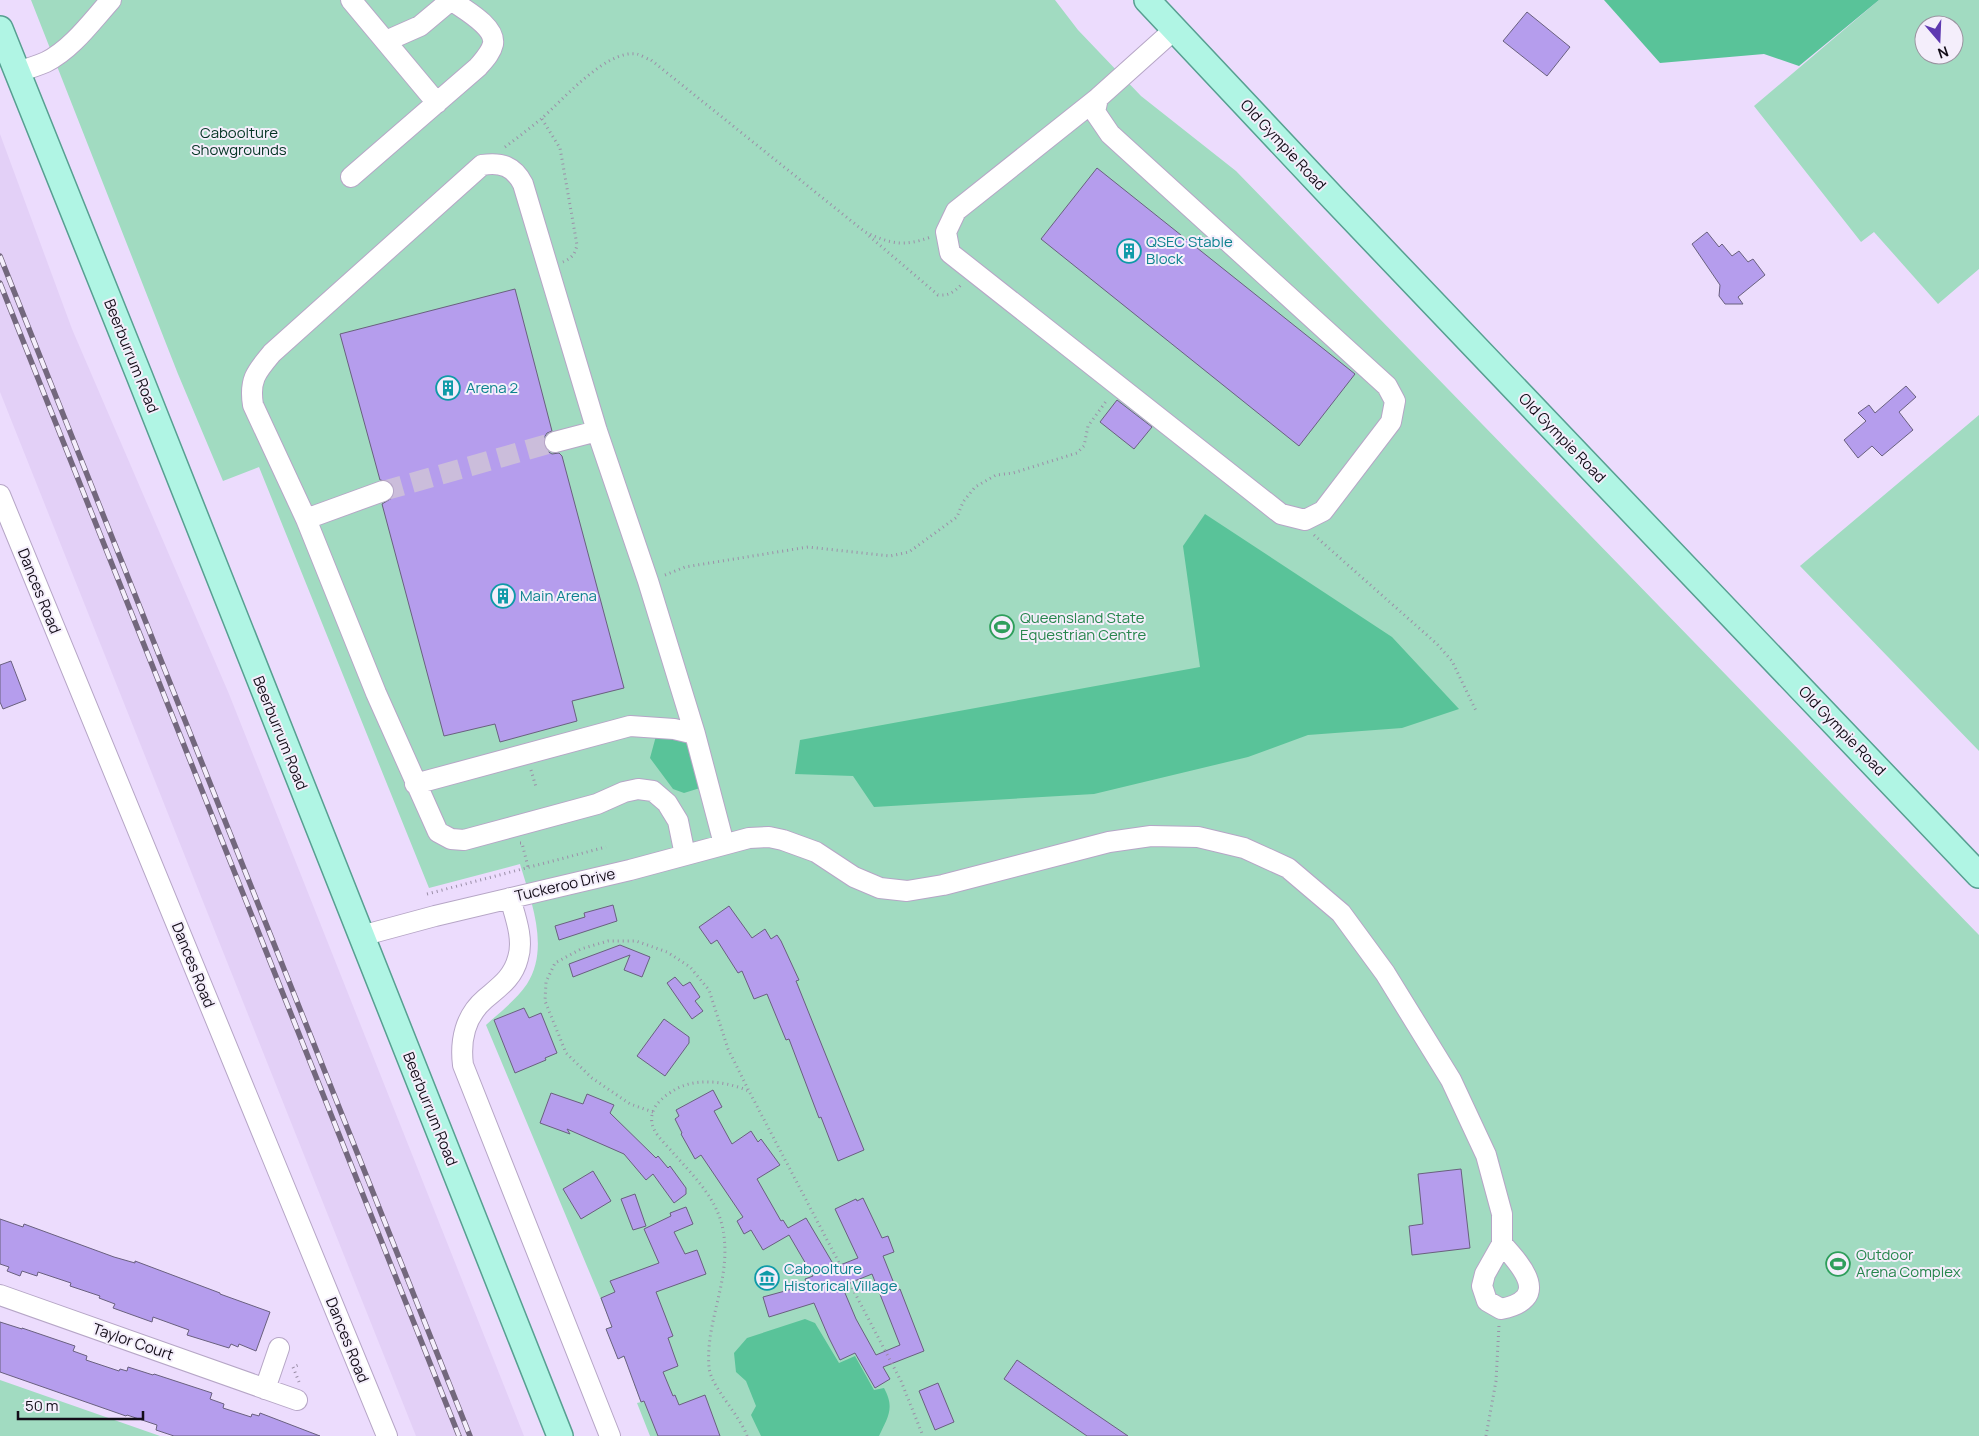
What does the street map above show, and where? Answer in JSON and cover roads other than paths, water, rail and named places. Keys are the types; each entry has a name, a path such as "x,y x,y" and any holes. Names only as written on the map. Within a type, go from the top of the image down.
{"main road":[{"name":"Old Gympie Road","path":"1147,0 1334,199 1979,875"},
{"name":"Beerburrum Road","path":"0,29 136,366 560,1436"}],"street":[{"path":"17,72 46,62 58,54 112,0"},
{"path":"351,0 436,103"},
{"path":"352,177 478,67 489,53 493,42 490,32 481,21 451,0 420,26 386,41"},
{"path":"1098,98 1095,112 1110,134 1388,386 1395,401 1391,422 1323,511 1305,520 1282,514 950,253 946,232 956,211 1098,98 1175,29"},
{"path":"685,855 678,821 667,803 653,791 638,789 624,792 597,804 464,840 451,839 438,832 376,694 306,519 253,405 250,391 253,378 272,353 482,166 495,163 501,165 518,174 523,184 597,431 648,581 695,734 724,844"},
{"path":"555,442 597,431"},
{"path":"306,519 383,490"},
{"name":"Dances Road","path":"2,506 387,1436"},
{"path":"415,784 630,726 674,729 695,734"},
{"name":"Tuckeroo Drive","path":"361,936 749,838 769,837 816,852 854,877 880,888 907,891 943,886 1109,842 1151,836 1198,838 1244,848 1288,868 1341,913 1385,973 1451,1080 1486,1156 1502,1214 1502,1244"},
{"path":"510,898 518,928 519,957 510,977 484,1000 469,1019 461,1050 463,1065 610,1436"},
{"path":"1502,1244 1527,1275 1529,1289 1524,1299 1515,1306 1501,1309 1487,1301 1482,1286 1484,1274 1502,1244"},
{"name":"Taylor Court","path":"0,1295 297,1400"},
{"path":"265,1389 279,1348"}],"tunnel":[{"path":"383,491 555,442"}],"railway":[{"path":"0,256 470,1436"},
{"path":"0,283 459,1436"}],"place":[{"name":"QSEC Stable Block","path":"1129,251"},
{"name":"Arena 2","path":"448,388"},
{"name":"Main Arena","path":"503,596"},
{"name":"Queensland State Equestrian Centre","path":"1002,627"},
{"name":"Outdoor Arena Complex","path":"1838,1264"},
{"name":"Caboolture Historical Village","path":"767,1278"}],"park label":[{"name":"Caboolture Showgrounds","path":"239,142"}]}
